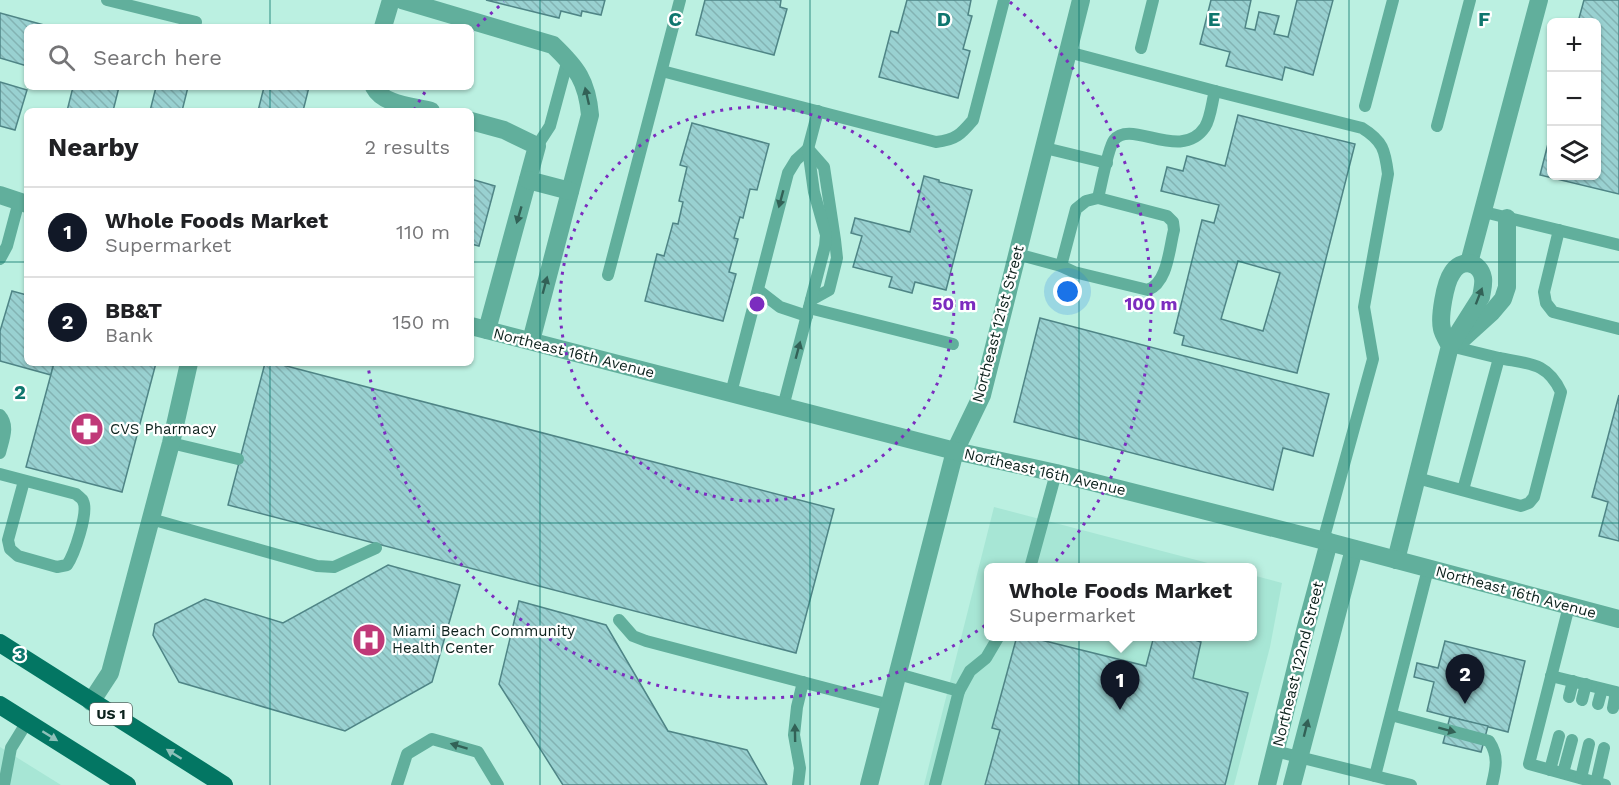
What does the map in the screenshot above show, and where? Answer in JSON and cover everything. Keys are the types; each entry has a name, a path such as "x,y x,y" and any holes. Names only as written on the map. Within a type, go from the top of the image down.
{"main road":[{"name":"US 1","path":"0,643 224,785"},
{"path":"0,705 127,785"}],"street":[{"path":"384,24 391,0"},
{"path":"402,0 553,45 580,75 588,94 590,115 531,342"},
{"name":"Northeast 121st Street","path":"869,785 955,451 982,395 1082,0"},
{"path":"1470,262 1539,0"},
{"path":"375,90 388,100 419,108"},
{"path":"474,122 504,130 537,146 479,328"},
{"path":"528,180 570,191"},
{"path":"0,195 23,202"},
{"path":"1450,346 1463,340 1503,299 1507,286 1508,218"},
{"path":"1396,560 1450,346 1481,297 1483,278 1480,270 1470,262"},
{"path":"1450,346 1442,330 1441,319 1445,294 1452,272 1461,264 1470,262"},
{"name":"Northeast 16th Avenue","path":"479,328 955,451 1056,473 1354,549 1619,619"},
{"path":"91,702 110,673 152,519 188,366"},
{"name":"Northeast 122nd Street","path":"1267,785 1326,542"},
{"name":"Northeast 122nd Street","path":"1292,785 1354,549"}],"lane":[{"path":"107,0 196,22"},
{"path":"608,275 680,0"},
{"path":"662,71 936,142 950,141 962,133 973,120 1004,0"},
{"path":"1141,48 1153,0"},
{"path":"1365,106 1393,0"},
{"path":"1437,126 1470,0"},
{"path":"1068,52 1362,128 1376,137 1386,153 1388,174 1364,307 1373,360 1326,542"},
{"path":"537,146 550,126 568,59"},
{"path":"1098,198 1113,141 1121,134 1130,133 1162,141 1182,141 1196,136 1206,125 1215,91"},
{"path":"783,407 825,246 826,236 814,192 808,149 818,111"},
{"path":"1045,148 1107,163"},
{"path":"731,393 788,173 796,160 808,149"},
{"path":"1017,254 1061,266 1074,272 1148,290 1156,286 1161,279 1174,230 1173,222 1167,216 1098,198 1086,201 1076,209 1061,266"},
{"path":"0,259 23,202"},
{"path":"1484,212 1619,245"},
{"path":"1559,230 1544,292 1546,303 1553,312 1619,329"},
{"path":"758,290 780,307 809,308 953,344"},
{"path":"1417,478 1521,506 1529,503 1534,497 1561,392 1555,378 1544,368 1450,346"},
{"path":"1463,490 1499,358"},
{"path":"0,415 6,428 0,453"},
{"path":"171,443 238,459"},
{"path":"1030,563 1056,473"},
{"path":"0,474 76,494 84,501 85,510 73,557 67,565 57,567 18,556 10,549 8,540 24,481"},
{"path":"152,519 317,566 334,567 376,548"},
{"path":"1375,776 1428,568"},
{"path":"1569,606 1529,764 1601,784 1604,748"},
{"path":"619,620 633,636 646,641 890,705"},
{"path":"935,785 960,691 970,671 986,658 996,641"},
{"path":"898,674 960,691"},
{"path":"1551,676 1616,692 1613,708"},
{"path":"1569,697 1573,681"},
{"path":"798,785 800,768 794,735 803,682"},
{"path":"1582,700 1586,684"},
{"path":"1598,704 1602,689"},
{"path":"1391,715 1489,741 1496,752 1497,766 1491,785"},
{"path":"4,785 11,748 27,722"},
{"path":"1550,770 1559,736"},
{"path":"397,785 407,754 432,739 478,752 498,785"},
{"path":"1563,773 1572,740"},
{"path":"1581,778 1589,744"},
{"path":"1275,751 1411,785"}],"shaded area":[{"path":"994,507 1208,563 984,563 984,641 1257,641 1257,576 1282,583 1270,647 1234,785 924,785"},
{"path":"0,747 61,785 0,785"}],"building":[{"path":"486,0 605,0 601,15 582,11 581,16 561,11 559,18"},
{"path":"705,0 781,0 780,7 787,9 774,55 696,35"},
{"path":"907,0 971,0 968,15 972,16 963,49 970,51 958,98 879,77 891,31 898,33"},
{"path":"1211,0 1251,0 1245,28 1255,30 1259,12 1279,16 1274,34 1288,37 1297,0 1333,0 1313,75 1285,67 1282,80 1226,66 1230,52 1200,44"},
{"path":"1584,0 1619,0 1619,194 1561,180 1601,180 1601,18 1579,18"},
{"path":"0,13 40,24 24,24 24,65 0,58"},
{"path":"0,82 27,90 15,130 0,126"},
{"path":"72,90 118,90 114,108 68,108"},
{"path":"155,90 187,90 183,108 151,108"},
{"path":"263,90 308,90 304,108 259,108"},
{"path":"1238,115 1355,144 1297,373 1182,345 1184,336 1174,333 1202,220 1214,223 1219,205 1161,191 1167,167 1183,171 1187,156 1225,166","holes":["1238,261 1280,273 1263,331 1221,319"]},
{"path":"692,123 769,144 757,190 750,189 743,218 740,217 734,238 738,239 729,272 736,274 723,321 645,301 657,254 664,256 673,223 678,224 683,202 679,201 687,167 680,165"},
{"path":"1547,148 1547,177 1540,175"},
{"path":"924,176 972,190 946,290 915,282 912,293 889,287 892,277 853,267 862,236 851,233 855,218 910,232"},
{"path":"474,180 495,186 479,246 474,245"},
{"path":"12,291 24,294 24,366 53,366 51,375 0,361 0,331"},
{"path":"1040,318 1329,394 1313,456 1283,448 1273,490 1014,422"},
{"name":"CVS Pharmacy","path":"53,366 155,366 122,492 26,467"},
{"path":"264,366 286,366 834,509 796,653 228,505"},
{"path":"1619,395 1619,541 1599,536 1608,502 1592,497"},
{"path":"388,565 460,585 432,682 345,731 179,682 153,635 155,624 205,599 283,623"},
{"path":"519,601 606,625 668,731 747,750 767,785 563,785 499,684"},
{"path":"1016,641 1045,641 1146,666 1153,641 1198,641 1201,642 1193,678 1248,693 1225,785 985,785 1000,730 992,728"},
{"path":"1445,641 1525,661 1508,732 1427,711 1434,682 1414,677 1417,663 1438,668"},
{"path":"1450,717 1488,726 1481,752 1443,743"}],"place":[{"name":"CVS Pharmacy","path":"87,429"},
{"name":"Miami Beach Community Health Center","path":"369,640"},
{"name":"BB&T","path":"1465,704"},
{"name":"Whole Foods Market","path":"1120,710"}]}
